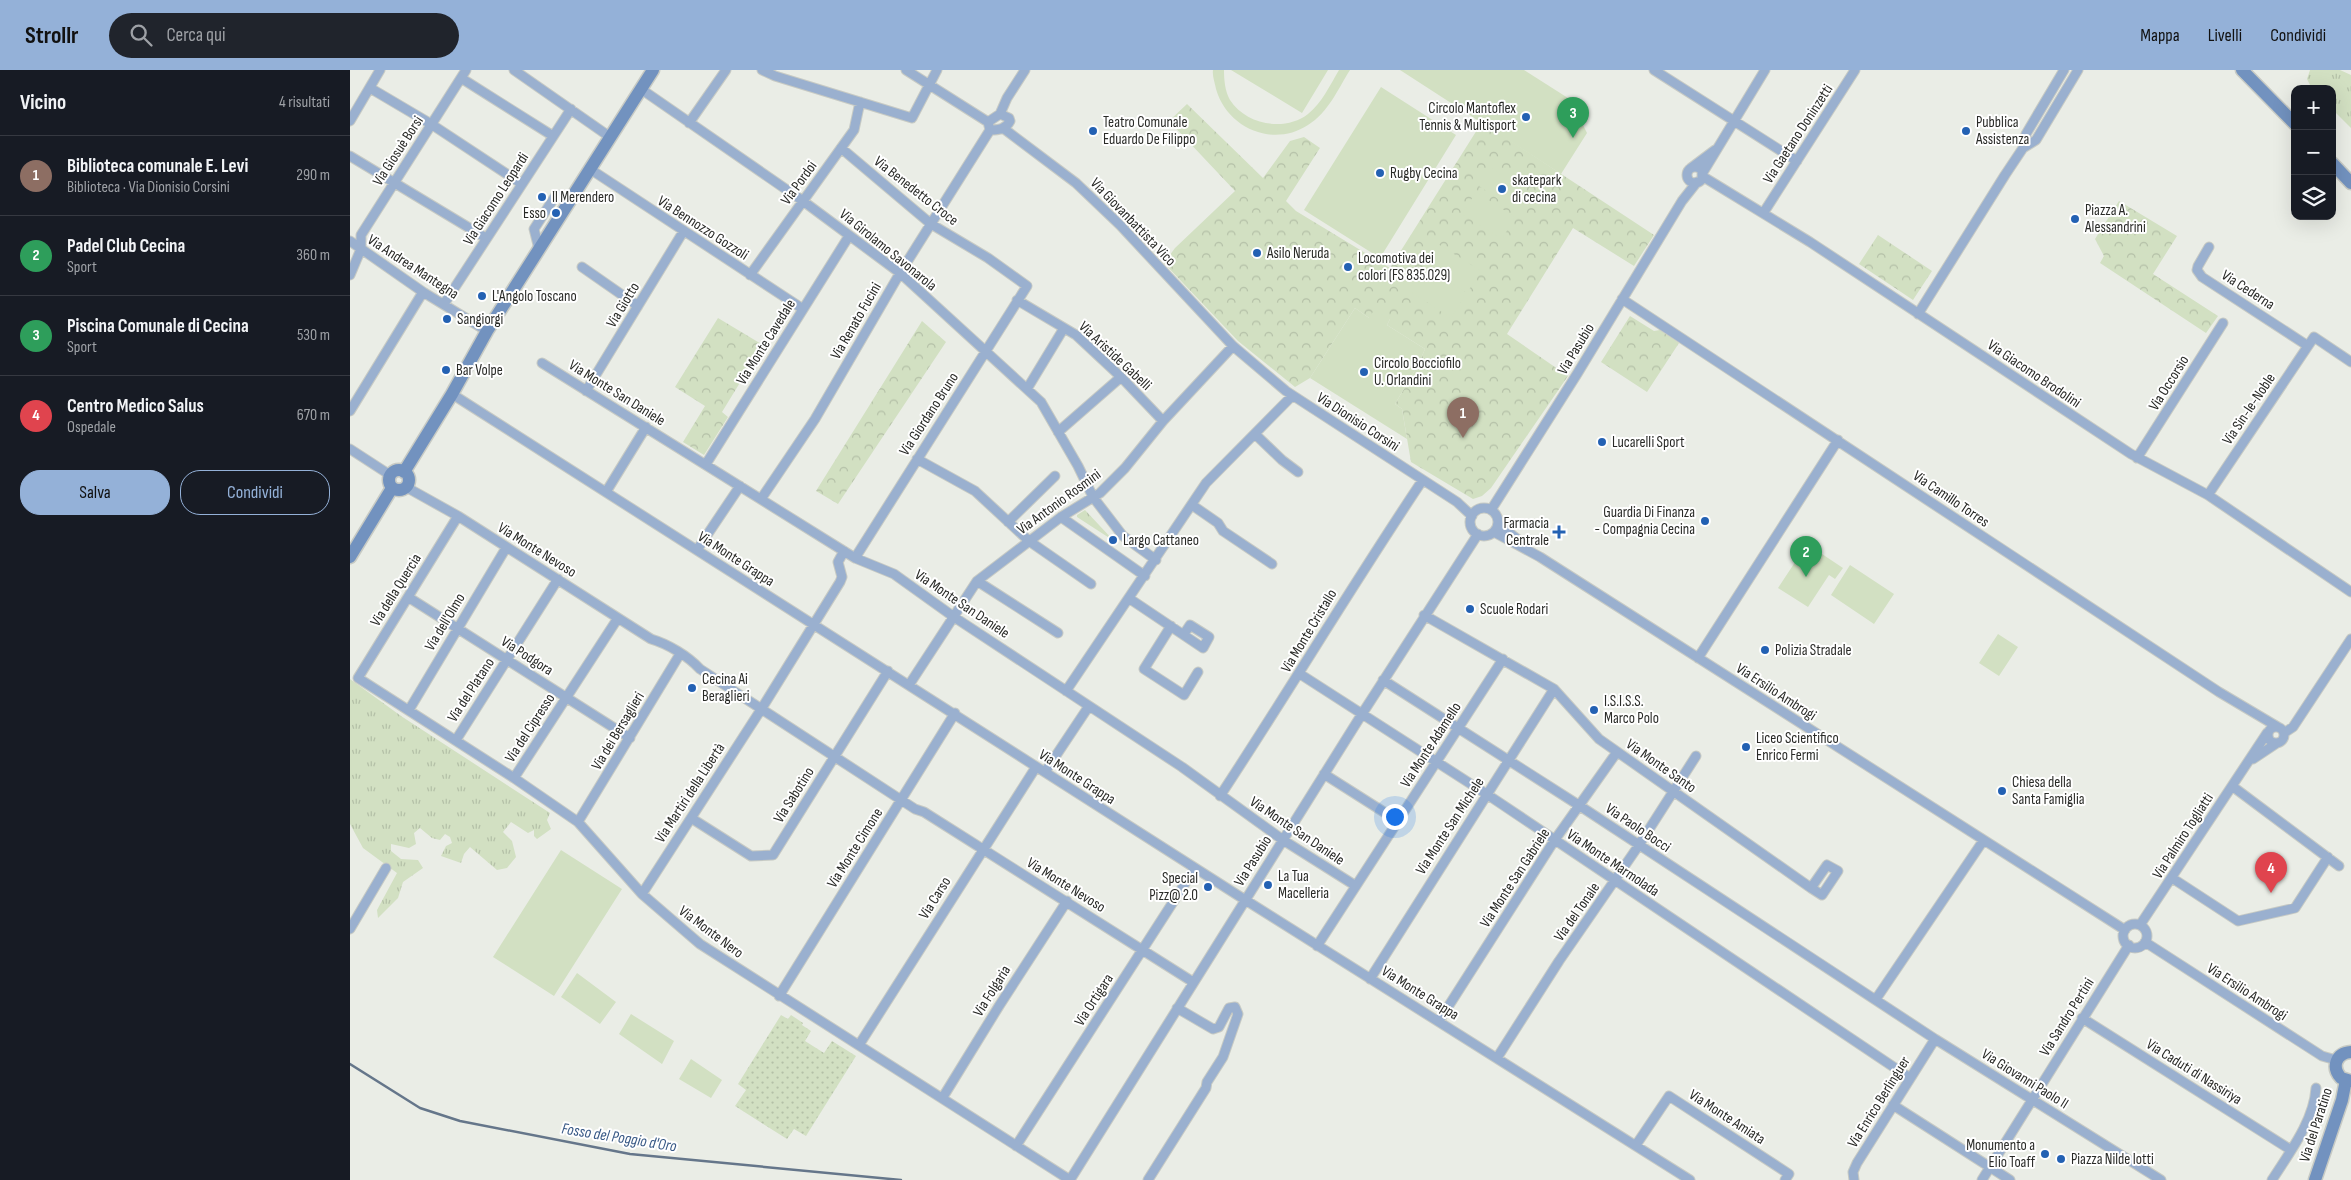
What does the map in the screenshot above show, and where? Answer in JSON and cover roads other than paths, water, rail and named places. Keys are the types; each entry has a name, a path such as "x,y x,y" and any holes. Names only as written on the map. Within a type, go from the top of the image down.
{"street":[{"path":"350,121 380,70"},
{"path":"514,70 610,137"},
{"path":"404,472 452,394 487,331 653,70"},
{"path":"689,123 726,70"},
{"path":"762,70 912,118 928,84 937,70"},
{"path":"906,70 989,126 1003,128 1010,121 1006,115 1000,114"},
{"path":"989,126 1000,114 1007,98 1024,70"},
{"path":"1654,70 1797,161"},
{"name":"Via Pasubio","path":"1491,510 1682,201 1712,160 1715,150 1765,70"},
{"name":"Via Gaetano Doninzetti","path":"1764,212 1855,70"},
{"path":"1918,314 2023,148 2026,134 2064,70"},
{"path":"2023,148 2036,140 2078,70"},
{"path":"2242,70 2291,120"},
{"path":"464,74 553,136"},
{"name":"Via Giosuè Borsi","path":"350,275 361,249 361,235 464,74"},
{"path":"370,88 432,124 522,184"},
{"name":"Via Girolamo Savonarola","path":"641,89 803,201 900,273 1041,402 1093,497"},
{"name":"Via Pordoi","path":"750,275 854,130 860,102"},
{"name":"Via Giacomo Leopardi","path":"444,304 571,109"},
{"name":"Via Renato Fucini","path":"761,499 814,419 989,126"},
{"name":"Via Giovanbattista Vico","path":"1003,128 1076,183 1120,225 1233,346"},
{"name":"Via Benedetto Croce","path":"841,148 931,224 988,258 1027,286"},
{"name":"Via Pasubio","path":"1682,201 1689,173 1715,150"},
{"path":"350,156 486,238"},
{"path":"2336,167 2351,183"},
{"path":"1698,168 1701,177 1692,182 1689,173 1698,168"},
{"name":"Via Bennozzo Gozzoli","path":"590,169 683,232 803,309"},
{"name":"Via Giacomo Brodolini","path":"1701,177 1764,212 2138,458 2208,496 2351,592"},
{"name":"Via Giotto","path":"586,391 683,232"},
{"name":"Via Monte Cavedale","path":"706,464 849,236"},
{"name":"Via Andrea Mantegna","path":"350,241 423,292 487,331"},
{"name":"Via Cederna","path":"2209,247 2198,266 2202,277 2308,346"},
{"path":"582,267 638,306"},
{"name":"Via Giordano Bruno","path":"855,558 1027,286"},
{"path":"350,411 423,292"},
{"name":"Via Camillo Torres","path":"1622,299 2219,692 2266,720 2275,731"},
{"name":"Via Aristide Gabelli","path":"1017,300 1076,335 1121,377 1163,422"},
{"name":"Via Occorsio","path":"2138,458 2223,322"},
{"path":"1027,389 1064,328"},
{"name":"Via Sin-le-Noble","path":"2208,496 2314,337 2351,362"},
{"name":"Via Dionisio Corsini","path":"1233,346 1292,396 1457,502 1472,516"},
{"name":"Via Antonio Rosmini","path":"909,685 977,581 1061,517 1093,497 1125,468 1163,422 1233,346"},
{"name":"Via Monte San Daniele","path":"542,363 855,558 894,574 954,617 1182,767 1283,840 1356,886"},
{"path":"1058,432 1121,377"},
{"name":"Via Monte Grappa","path":"452,394 955,713 1244,900 1690,1180"},
{"path":"1066,691 1130,599 1206,483 1292,396"},
{"path":"606,492 646,427"},
{"path":"1256,434 1282,460 1298,472"},
{"path":"1698,658 1838,440"},
{"path":"350,449 390,475"},
{"path":"917,459 975,491 1029,541 1091,584"},
{"path":"395,471 404,472 409,478 406,487 401,490 392,488 389,483 390,475 395,471"},
{"path":"1008,522 1054,476"},
{"name":"Via Monte Cristallo","path":"1220,796 1300,674 1356,580 1422,481"},
{"path":"697,550 740,486"},
{"name":"Via Monte Nevoso","path":"406,487 458,516 651,638 657,646 679,656 691,667 700,669 871,779 918,804 924,812 1193,982"},
{"path":"350,557 392,488"},
{"path":"1093,497 1123,536 1156,560"},
{"path":"1192,505 1218,523 1223,531 1272,564"},
{"path":"1484,508 1491,510 1498,518 1496,528 1489,535 1478,534 1470,523 1472,516 1477,510 1484,508"},
{"name":"Via della Quercia","path":"358,678 458,516"},
{"path":"1061,517 1145,576"},
{"name":"Via Ersilio Ambrogi","path":"1496,528 2125,930"},
{"name":"Via Pasubio","path":"1070,1180 1424,615 1478,534"},
{"name":"Via dell'Olmo","path":"409,710 506,548"},
{"name":"Via Martiri della Libertà","path":"642,894 762,708 840,582 842,577 838,562 844,551"},
{"name":"Via del Platano","path":"456,740 558,579"},
{"path":"977,581 1058,633"},
{"name":"Via Podgora","path":"408,597 630,738"},
{"path":"1130,599 1184,634"},
{"name":"Via Monte Santo","path":"1424,615 1554,689 1599,739 1811,888"},
{"name":"Via del Cipresso","path":"514,778 618,618"},
{"path":"1171,626 1144,669 1184,695 1198,672"},
{"name":"Via Palmiro Togliatti","path":"2140,925 2248,762 2275,731 2293,727 2351,639"},
{"name":"Via dei Bersaglieri","path":"578,822 679,656"},
{"name":"Via Monte Adamello","path":"1317,946 1503,659"},
{"name":"Via Sabotino","path":"691,818 750,856 773,855 888,671"},
{"name":"Via Monte Marmolada","path":"1300,674 1488,795 1910,1078"},
{"name":"Via Monte Nero","path":"358,678 456,740 578,822 642,894 700,944 779,996 943,1097 1070,1180"},
{"name":"Via Paolo Bocci","path":"1383,680 1580,806 1876,1000"},
{"name":"Via Monte San Michele","path":"1370,979 1415,905 1488,795 1554,689"},
{"path":"1045,772 1089,706"},
{"name":"Via Monte Cimone","path":"779,996 955,713"},
{"path":"2275,731 2283,738 2277,743 2270,741 2275,731"},
{"name":"Via Palmiro Togliatti","path":"2248,762 2277,743"},
{"name":"Via Monte San Gabriele","path":"1439,1021 1554,840 1617,752"},
{"name":"Via del Tonale","path":"1497,1058 1559,961 1615,881 1696,756"},
{"name":"Via Carso","path":"859,1046 1036,767"},
{"path":"1324,774 1398,821"},
{"path":"2232,786 2339,866"},
{"path":"1876,1000 1983,841"},
{"path":"2172,878 2238,921 2295,908 2328,857"},
{"path":"350,929 386,868"},
{"name":"Via Ortigara","path":"1016,1146 1195,868"},
{"name":"Via Folgaria","path":"943,1097 1066,902"},
{"path":"2133,924 2140,925 2146,931 2145,942 2139,947 2129,945 2124,940 2125,930 2133,924"},
{"name":"Via Ersilio Ambrogi","path":"2145,942 2322,1056 2336,1060"},
{"name":"Via Sandro Pertini","path":"1982,1180 2129,945"},
{"name":"Via Giovanni Paolo II","path":"1876,1000 1935,1040 2161,1180"},
{"path":"1148,1180 1174,1142 1206,1088 1207,1082 1220,1063 1238,1014 1235,1007 1229,1008 1219,1027 1213,1029 1177,1008"},
{"name":"Via Caduti di Nassiriya","path":"2082,1018 2291,1150"},
{"name":"Via Enrico Berlinguer","path":"1854,1180 1853,1172 1857,1163 1935,1040"},
{"path":"2349,1080 2337,1073 2336,1060 2341,1055 2351,1052"},
{"name":"Via del Paratino","path":"2315,1180 2349,1080"},
{"path":"2272,1180 2291,1150 2315,1102 2316,1088"},
{"name":"Via Monte Amiata","path":"1636,1145 1668,1096 1789,1174 1785,1180"},
{"path":"1893,1105 2010,1180"}],"waterway":[{"name":"Fosso del Poggio d'Oro","path":"350,1064 420,1108 460,1121 630,1154 901,1180"}],"place":[{"name":"Circolo Mantoflex Tennis & Multisport","path":"1526,117"},
{"name":"Teatro Comunale Eduardo De Filippo","path":"1093,131"},
{"name":"Pubblica Assistenza","path":"1966,131"},
{"name":"Piscina Comunale di Cecina","path":"1573,138"},
{"name":"Rugby Cecina","path":"1380,173"},
{"name":"skatepark di cecina","path":"1502,189"},
{"name":"Il Merendero","path":"542,197"},
{"name":"Esso","path":"556,213"},
{"name":"Piazza A. Alessandrini","path":"2075,219"},
{"name":"Asilo Neruda","path":"1257,253"},
{"name":"Locomotiva dei colori (FS 835.029)","path":"1348,267"},
{"name":"L'Angolo Toscano","path":"482,296"},
{"name":"Sangiorgi","path":"447,319"},
{"name":"Bar Volpe","path":"446,370"},
{"name":"Circolo Bocciofilo U. Orlandini","path":"1364,372"},
{"name":"Biblioteca comunale E. Levi","path":"1463,438"},
{"name":"Lucarelli Sport","path":"1602,442"},
{"name":"Guardia Di Finanza - Compagnia Cecina","path":"1705,521"},
{"name":"Farmacia Centrale","path":"1559,532"},
{"name":"Largo Cattaneo","path":"1113,540"},
{"name":"Padel Club Cecina","path":"1806,577"},
{"name":"Scuole Rodari","path":"1470,609"},
{"name":"Polizia Stradale","path":"1765,650"},
{"name":"Cecina Ai Beraglieri","path":"692,688"},
{"name":"I.S.I.S.S. Marco Polo","path":"1594,710"},
{"name":"Liceo Scientifico Enrico Fermi","path":"1746,747"},
{"name":"Chiesa della Santa Famiglia","path":"2002,791"},
{"name":"La Tua Macelleria","path":"1268,885"},
{"name":"Special Pizz@ 2.0","path":"1208,887"},
{"name":"Centro Medico Salus","path":"2271,893"},
{"name":"Monumento a Elio Toaff","path":"2045,1154"},
{"name":"Piazza Nilde Iotti","path":"2061,1159"}]}
